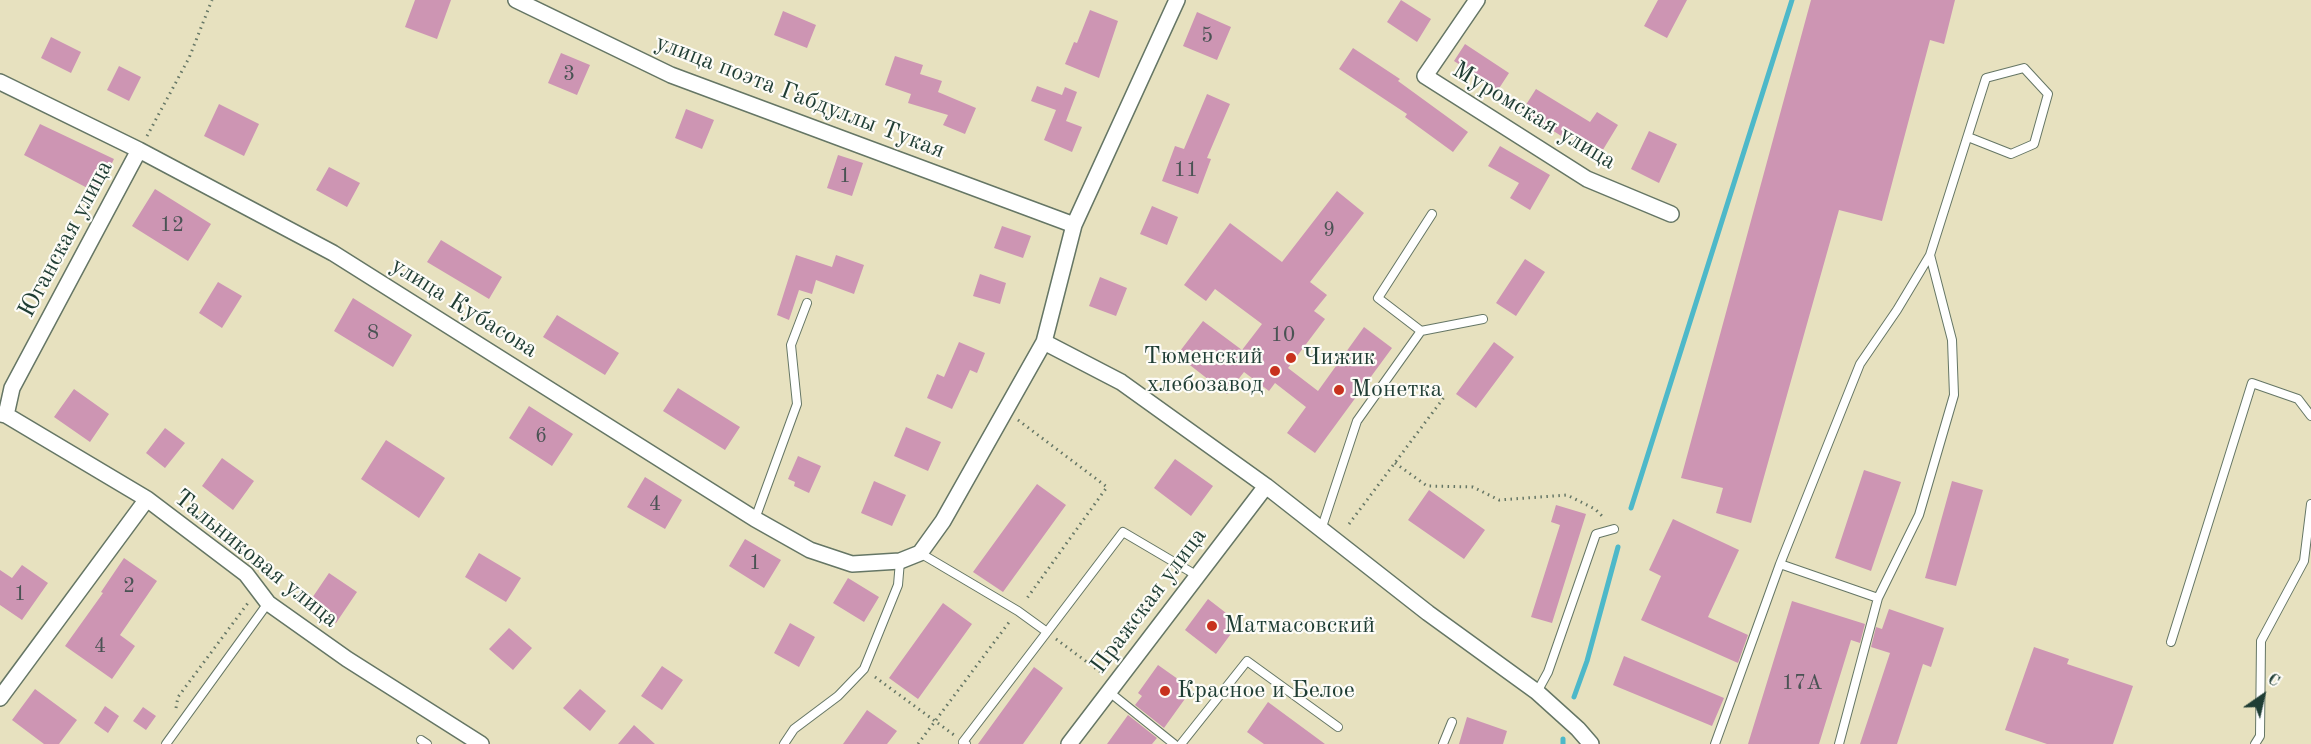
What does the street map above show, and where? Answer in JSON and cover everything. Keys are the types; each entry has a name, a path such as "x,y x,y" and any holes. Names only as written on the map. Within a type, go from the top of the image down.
{"street":[{"name":"улица поэта Габдуллы Тукая","path":"516,0 671,75 1074,225"},
{"path":"920,553 943,521 1044,342 1074,225 1177,0"},
{"name":"Муромская улица","path":"1477,0 1425,76 1587,179 1671,214"},
{"name":"улица Кубасова","path":"0,82 139,150 333,253 755,519 810,550 852,564 900,561 920,553"},
{"name":"Юганская улица","path":"3,415 12,388 139,150"},
{"path":"1044,342 1121,382 1266,486 1428,613 1537,693 1578,729 1591,744"},
{"name":"Тальниковая улица","path":"3,415 147,499 246,574 268,603 347,659 480,744"},
{"name":"Пражская улица","path":"1069,744 1266,486"},
{"path":"0,698 147,499"}],"lane":[{"path":"1714,744 1780,564 1860,364 1897,310 1930,255 1986,78 2024,68 2048,94 2034,144 2011,154 1968,137"},
{"path":"1421,331 1378,298 1432,214"},
{"path":"1839,744 1878,598 1919,515 1954,395 1952,340 1930,255"},
{"path":"755,519 797,404 791,345 807,303"},
{"path":"1321,530 1357,421 1421,331 1483,319"},
{"path":"2171,642 2252,383 2298,399 2311,416"},
{"path":"2255,744 2260,736 2261,641 2304,561 2311,504"},
{"path":"1537,693 1548,672 1596,534 1614,529"},
{"path":"965,743 1123,532 1196,575"},
{"path":"920,553 1018,611 1047,632"},
{"path":"784,744 794,729 838,696 864,669 898,585 900,561"},
{"path":"1780,564 1878,598"},
{"path":"166,744 268,603"},
{"path":"1181,744 1247,661 1338,727"},
{"path":"1111,687 1174,744"},
{"path":"1443,744 1452,722"}],"path":[{"path":"139,150 189,58 212,0"},
{"path":"1349,524 1445,396"},
{"path":"1005,410 1107,487"},
{"path":"1395,463 1427,486 1473,488 1499,500 1567,495 1595,509 1614,529"},
{"path":"174,714 178,698 253,596"},
{"path":"1047,632 1111,687"},
{"path":"864,669 965,743"}],"building":[{"path":"415,0 451,0 437,39 405,27"},
{"path":"1401,0 1431,19 1417,42 1387,22"},
{"path":"1658,0 1687,0 1667,38 1644,26"},
{"path":"1811,0 1955,0 1944,44 1930,40 1882,221 1839,210 1751,523 1716,513 1723,488 1681,478"},
{"path":"1090,10 1118,21 1099,78 1065,64 1074,42 1077,43"},
{"path":"783,11 816,25 807,48 774,35"},
{"path":"1197,12 1231,27 1217,60 1183,46"},
{"path":"51,37 81,52 71,73 41,58"},
{"path":"1465,44 1509,73 1498,90 1454,61"},
{"path":"1353,48 1400,79 1398,81 1468,132 1453,152 1405,117 1407,114 1339,69"},
{"path":"561,53 590,65 577,95 548,83"},
{"path":"895,56 923,65 920,74 942,81 938,92 976,108 965,134 943,125 948,115 908,103 911,94 885,85"},
{"path":"119,66 141,77 129,101 107,90"},
{"path":"1037,86 1062,95 1065,87 1077,92 1066,121 1082,127 1072,152 1044,140 1056,110 1031,101"},
{"path":"1536,89 1590,122 1597,112 1618,125 1601,153 1570,133 1566,139 1522,111"},
{"path":"1207,94 1230,104 1207,158 1211,159 1198,194 1162,181 1175,146 1184,149"},
{"path":"219,104 259,124 244,156 204,136"},
{"path":"686,109 714,120 702,149 675,138"},
{"path":"40,124 114,159 97,193 24,155"},
{"path":"1649,131 1677,144 1659,183 1631,169"},
{"path":"1500,146 1550,175 1530,210 1510,198 1519,183 1488,166"},
{"path":"838,155 863,163 852,196 827,188"},
{"path":"329,167 360,183 347,207 316,190"},
{"path":"155,189 211,224 188,261 132,226"},
{"path":"1337,191 1364,213 1310,282 1327,295 1314,311 1325,319 1288,368 1318,391 1364,327 1392,348 1315,453 1287,433 1306,407 1275,383 1269,391 1244,372 1227,394 1177,355 1203,321 1242,350 1262,324 1215,289 1206,301 1184,285 1230,223 1282,262"},
{"path":"1152,206 1178,217 1167,245 1140,234"},
{"path":"1002,226 1031,236 1023,258 994,248"},
{"path":"441,240 502,277 489,299 427,262"},
{"path":"796,255 832,267 836,255 864,265 854,294 816,280 812,294 799,290 789,320 777,315"},
{"path":"1525,259 1545,272 1516,316 1496,303"},
{"path":"980,274 1006,283 1000,304 973,296"},
{"path":"1100,277 1127,288 1116,316 1089,306"},
{"path":"218,282 242,296 222,328 199,313"},
{"path":"353,298 412,335 393,367 334,331"},
{"path":"557,315 619,353 605,375 543,337"},
{"path":"959,342 985,353 977,373 970,370 952,409 927,398 937,374 944,377"},
{"path":"1494,342 1514,357 1476,408 1456,394"},
{"path":"678,388 740,427 725,450 663,411"},
{"path":"74,389 109,414 90,442 54,417"},
{"path":"529,406 573,434 552,466 509,438"},
{"path":"906,427 941,442 928,471 894,456"},
{"path":"165,428 185,443 165,468 146,453"},
{"path":"386,440 445,478 419,518 361,479"},
{"path":"798,456 821,466 809,493 794,486 795,482 788,479"},
{"path":"222,458 254,481 233,510 202,486"},
{"path":"1175,459 1213,486 1191,516 1154,488"},
{"path":"1864,470 1901,482 1871,571 1835,558"},
{"path":"645,477 682,500 665,529 627,507"},
{"path":"874,481 906,495 892,526 861,513"},
{"path":"1952,481 1983,490 1956,586 1925,578"},
{"path":"1037,484 1066,505 1003,592 973,572"},
{"path":"1429,490 1485,530 1464,559 1408,520"},
{"path":"1556,505 1586,514 1552,623 1531,617 1560,525 1551,522"},
{"path":"1673,519 1739,550 1708,617 1748,635 1738,663 1641,620 1661,576 1649,570"},
{"path":"745,539 781,560 764,588 729,566"},
{"path":"479,553 521,578 506,602 465,577"},
{"path":"124,558 157,581 120,635 135,646 112,679 65,646 103,593 101,592"},
{"path":"22,565 48,583 22,620 0,605 0,570 12,578"},
{"path":"329,573 357,592 336,623 308,604"},
{"path":"848,578 879,597 864,622 833,603"},
{"name":"Матмасовский","path":"1208,599 1239,623 1216,654 1185,630"},
{"path":"1792,601 1865,624 1860,643 1851,640 1819,744 1748,744"},
{"path":"943,603 972,624 918,699 889,678"},
{"path":"1889,609 1944,628 1931,667 1923,664 1897,744 1860,744 1890,653 1871,647 1876,627 1882,629"},
{"path":"790,623 815,637 799,667 774,653"},
{"path":"509,628 532,648 513,670 489,649"},
{"path":"2034,647 2069,659 2067,664 2133,686 2113,744 2047,744 2005,730"},
{"path":"1624,656 1724,698 1712,726 1613,685"},
{"name":"Красное и Белое","path":"1158,665 1192,689 1164,728 1135,705 1142,696 1138,693"},
{"path":"662,666 683,680 662,710 641,696"},
{"path":"1034,667 1063,688 1023,744 978,744"},
{"path":"35,689 77,720 59,744 44,744 12,720"},
{"path":"580,689 606,711 590,731 563,708"},
{"path":"1268,702 1325,744 1264,744 1247,732"},
{"path":"105,706 119,716 108,733 94,723"},
{"path":"143,707 156,716 146,730 133,721"},
{"path":"867,710 897,731 887,744 843,744"},
{"path":"1128,715 1157,738 1152,744 1107,744"},
{"path":"1467,717 1507,731 1503,744 1459,744"},
{"path":"634,725 655,744 618,744"}],"waterway":[{"path":"1631,508 1792,0"},
{"path":"1574,697 1587,661 1618,547"},
{"path":"1563,739 1563,744"}],"place":[{"name":"Чижик","path":"1291,358"},
{"name":"Тюменский хлебозавод","path":"1275,371"},
{"name":"Монетка","path":"1339,390"},
{"name":"Матмасовский","path":"1212,626"},
{"name":"Красное и Белое","path":"1165,691"}]}
